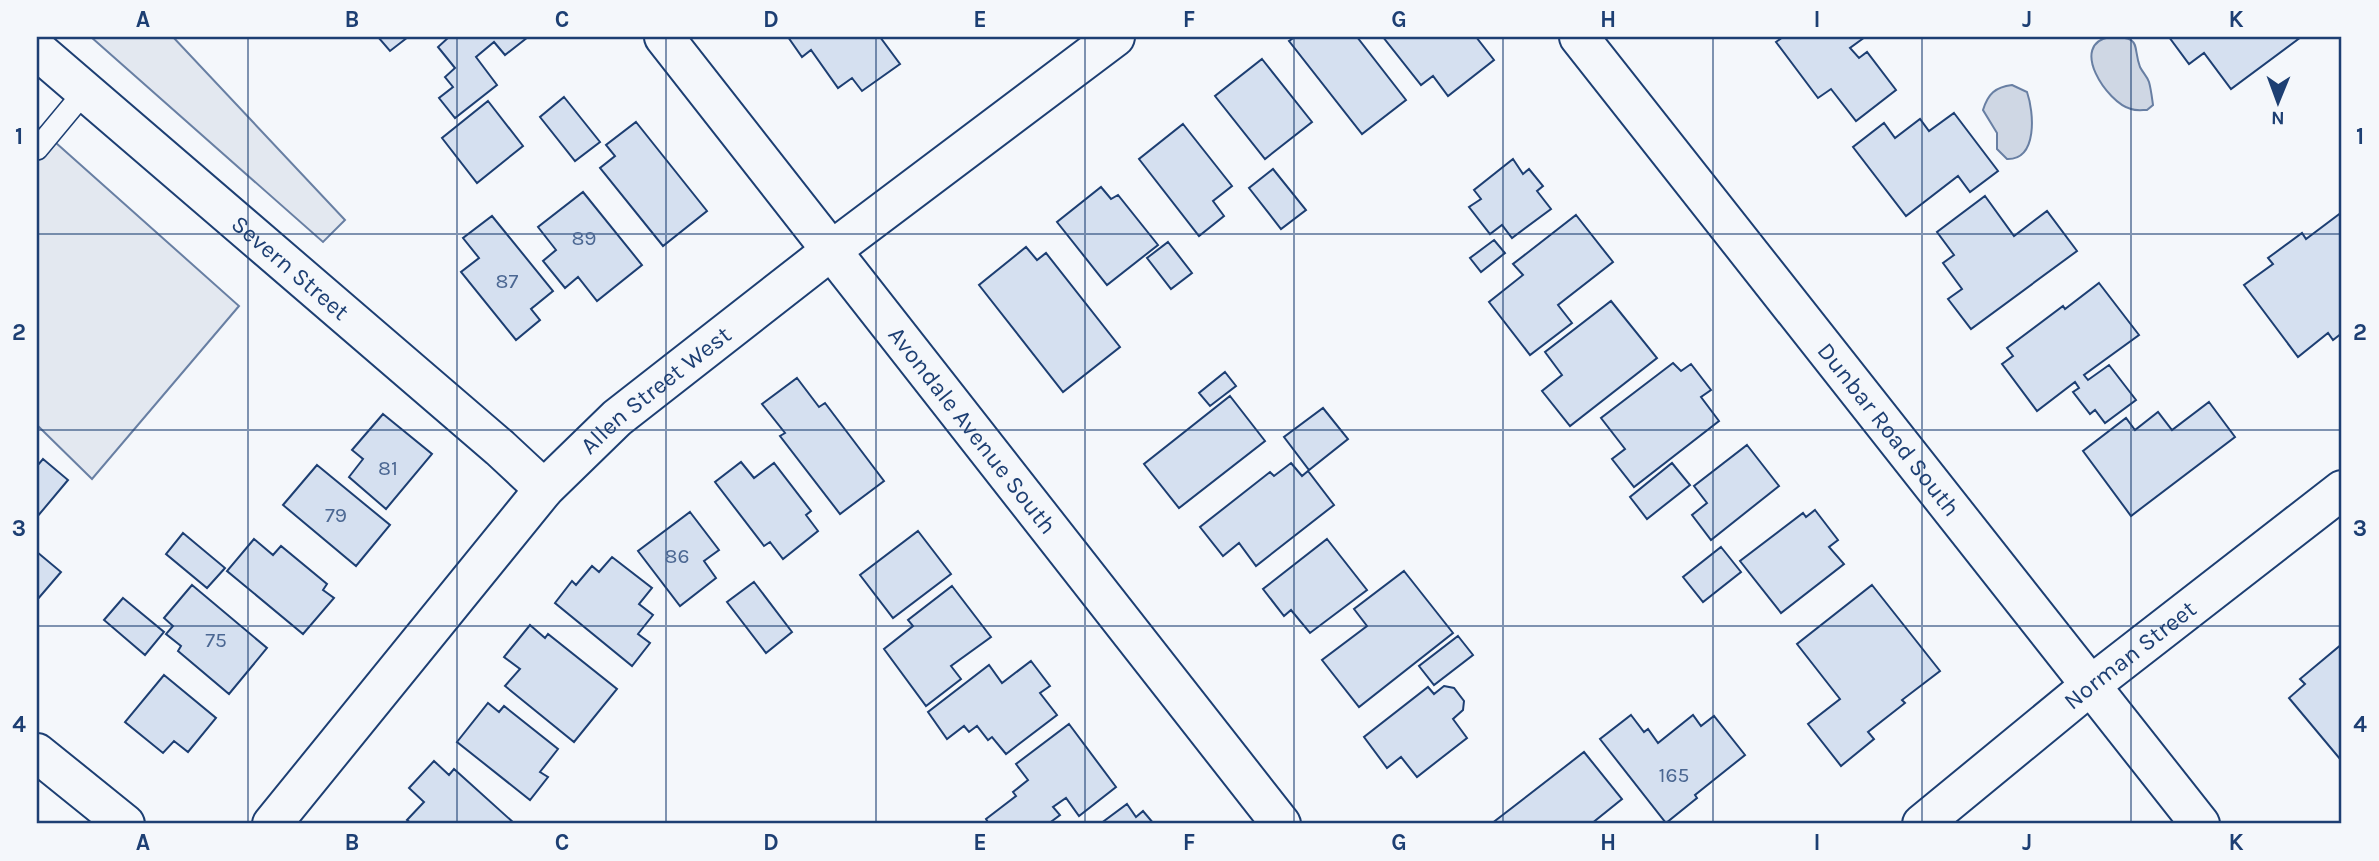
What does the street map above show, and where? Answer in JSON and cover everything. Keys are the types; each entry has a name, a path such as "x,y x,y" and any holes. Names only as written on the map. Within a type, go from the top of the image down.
{"street":[{"name":"Avondale Avenue South","path":"664,37 1281,824"},
{"name":"Allen Street West","path":"273,824 544,489 617,418 832,250 1115,37"},
{"name":"Dunbar Road South","path":"1579,37 2200,824"},
{"name":"Severn Street","path":"37,50 500,447 544,489"},
{"name":"Norman Street","path":"1922,824 2091,685 2342,490"},
{"path":"37,752 125,824"}],"lane":[{"path":"37,149 86,90"}],"shaded area":[{"path":"91,37 173,37 345,220 323,242"},
{"path":"2110,37 2127,39 2134,44 2140,67 2150,88 2153,105 2147,110 2133,110 2121,104 2096,73 2092,50 2098,42"},
{"path":"2012,85 2027,92 2032,122 2029,144 2024,152 2007,159 1997,149 1997,133 1983,110 1993,92"},
{"path":"37,126 239,306 92,479 37,425"}],"building":[{"path":"378,37 408,37 390,51"},
{"path":"449,37 528,37 505,55 494,42 476,57 497,85 455,118 439,98 453,87 445,77 455,68 438,47"},
{"path":"788,37 880,37 900,64 862,91 852,78 838,88 811,50 802,57"},
{"path":"1295,37 1357,37 1406,100 1362,134 1289,41"},
{"path":"1383,37 1476,37 1494,60 1448,96 1433,76 1421,85"},
{"path":"1783,37 1865,37 1850,48 1859,58 1867,52 1896,90 1856,121 1831,89 1818,98 1776,42"},
{"path":"2169,37 2301,37 2231,89 2204,53 2189,64"},
{"path":"1262,59 1312,122 1265,159 1215,96"},
{"path":"564,97 600,142 575,161 540,117"},
{"path":"488,101 523,146 477,183 442,138"},
{"path":"1954,113 1998,171 1970,192 1958,176 1906,216 1853,147 1884,123 1895,138 1920,119 1929,131"},
{"path":"636,122 707,211 663,246 600,168 615,156 606,145"},
{"path":"1183,124 1232,186 1213,201 1224,216 1199,236 1139,159"},
{"path":"1513,159 1523,174 1529,169 1543,186 1537,191 1551,209 1512,238 1502,225 1490,234 1469,207 1481,199 1474,190"},
{"path":"1273,169 1306,210 1281,229 1249,188"},
{"path":"1101,187 1111,199 1118,195 1158,245 1107,285 1057,222"},
{"path":"583,192 642,265 597,301 578,277 565,288 543,261 556,250 538,227"},
{"path":"1985,196 2014,236 2047,211 2077,251 1971,329 1948,299 1962,289 1943,263 1954,255 1937,232"},
{"path":"2342,212 2342,333 2333,340 2328,333 2298,357 2244,285 2273,264 2268,258 2302,233 2306,239"},
{"path":"1576,215 1613,262 1558,305 1572,323 1530,355 1489,302 1523,275 1513,264"},
{"path":"492,216 553,291 531,309 540,320 516,340 461,272 479,258 463,238"},
{"path":"1494,240 1505,253 1481,272 1470,258"},
{"path":"1168,242 1192,273 1171,289 1147,258"},
{"path":"1026,247 1037,260 1046,253 1120,347 1063,392 979,285"},
{"path":"2099,283 2139,335 2084,375 2088,380 2109,365 2136,400 2105,423 2095,410 2090,414 2073,392 2079,388 2075,382 2037,411 2002,364 2013,356 2007,348"},
{"path":"1611,301 1657,358 1570,426 1542,391 1562,375 1545,352"},
{"path":"1673,363 1681,371 1691,364 1711,390 1701,397 1719,421 1634,487 1612,459 1625,449 1601,418"},
{"path":"1225,372 1236,386 1210,406 1199,393"},
{"path":"797,378 819,407 825,403 884,481 840,514 780,436 785,433 762,404"},
{"path":"1230,396 1265,441 1179,508 1144,464"},
{"path":"2209,402 2235,437 2131,516 2083,451 2126,418 2135,430 2158,412 2172,430"},
{"path":"1323,408 1348,439 1309,470 1284,437"},
{"path":"383,414 432,454 386,509 349,477 363,459 352,450"},
{"path":"1747,445 1779,486 1711,540 1692,515 1707,503 1694,486"},
{"path":"43,459 68,480 37,517 37,466"},
{"path":"741,462 754,478 774,463 811,511 806,515 818,531 783,559 770,542 764,546 715,482"},
{"path":"1291,463 1302,476 1308,471 1334,505 1256,566 1239,543 1223,556 1200,527 1270,472 1274,476"},
{"path":"1672,463 1690,485 1647,519 1630,497"},
{"path":"317,465 390,525 356,566 283,505"},
{"path":"1815,510 1838,540 1829,547 1844,564 1781,613 1740,561 1803,513 1806,517"},
{"path":"690,512 719,550 704,561 716,578 680,606 638,551"},
{"path":"918,531 951,574 893,618 860,575"},
{"path":"183,533 225,568 207,588 166,554"},
{"path":"254,539 273,555 281,546 327,584 323,590 334,598 303,634 227,571"},
{"path":"1327,539 1367,590 1310,633 1291,610 1284,616 1263,589"},
{"path":"1721,547 1741,572 1703,602 1683,577"},
{"path":"37,552 61,572 37,600"},
{"path":"612,557 652,588 639,604 653,615 638,634 650,643 632,666 555,603 572,581 576,585 592,566 599,572"},
{"path":"1404,571 1453,633 1359,707 1322,660 1367,626 1354,609"},
{"path":"754,582 792,632 766,653 727,602"},
{"path":"192,585 267,648 229,694 178,651 181,646 166,634 173,626 164,618"},
{"path":"1872,585 1940,671 1902,700 1905,703 1868,732 1874,739 1841,766 1808,724 1840,699 1797,644"},
{"path":"952,586 991,637 951,666 961,679 926,706 884,649 913,626 908,620"},
{"path":"123,598 164,632 145,655 104,620"},
{"path":"530,625 545,638 548,634 617,689 574,742 505,686 520,669 504,657"},
{"path":"1458,636 1473,655 1434,685 1419,666"},
{"path":"2342,644 2340,759 2289,698 2305,684 2300,679"},
{"path":"1031,661 1050,686 1040,693 1057,715 1006,754 992,737 988,740 977,726 969,732 964,726 947,739 928,712 989,665 1002,683"},
{"path":"164,675 216,718 188,752 174,741 163,753 125,722"},
{"path":"1444,686 1454,688 1464,701 1463,710 1453,719 1467,738 1417,777 1401,757 1387,768 1364,737 1428,687 1434,694"},
{"path":"488,703 499,712 504,706 558,749 540,772 548,777 530,800 457,742"},
{"path":"1631,715 1644,732 1648,729 1658,743 1693,715 1701,726 1714,716 1745,755 1695,795 1697,798 1666,823 1600,739"},
{"path":"1069,724 1116,787 1079,816 1066,798 1053,807 1060,815 1048,824 989,824 986,819 1016,796 1013,792 1028,780 1016,764"},
{"path":"1584,752 1622,799 1591,824 1491,824"},
{"path":"434,761 449,775 454,769 515,824 412,824 407,820 424,802 409,788"},
{"path":"1127,804 1136,817 1143,811 1154,824 1100,824"}]}
